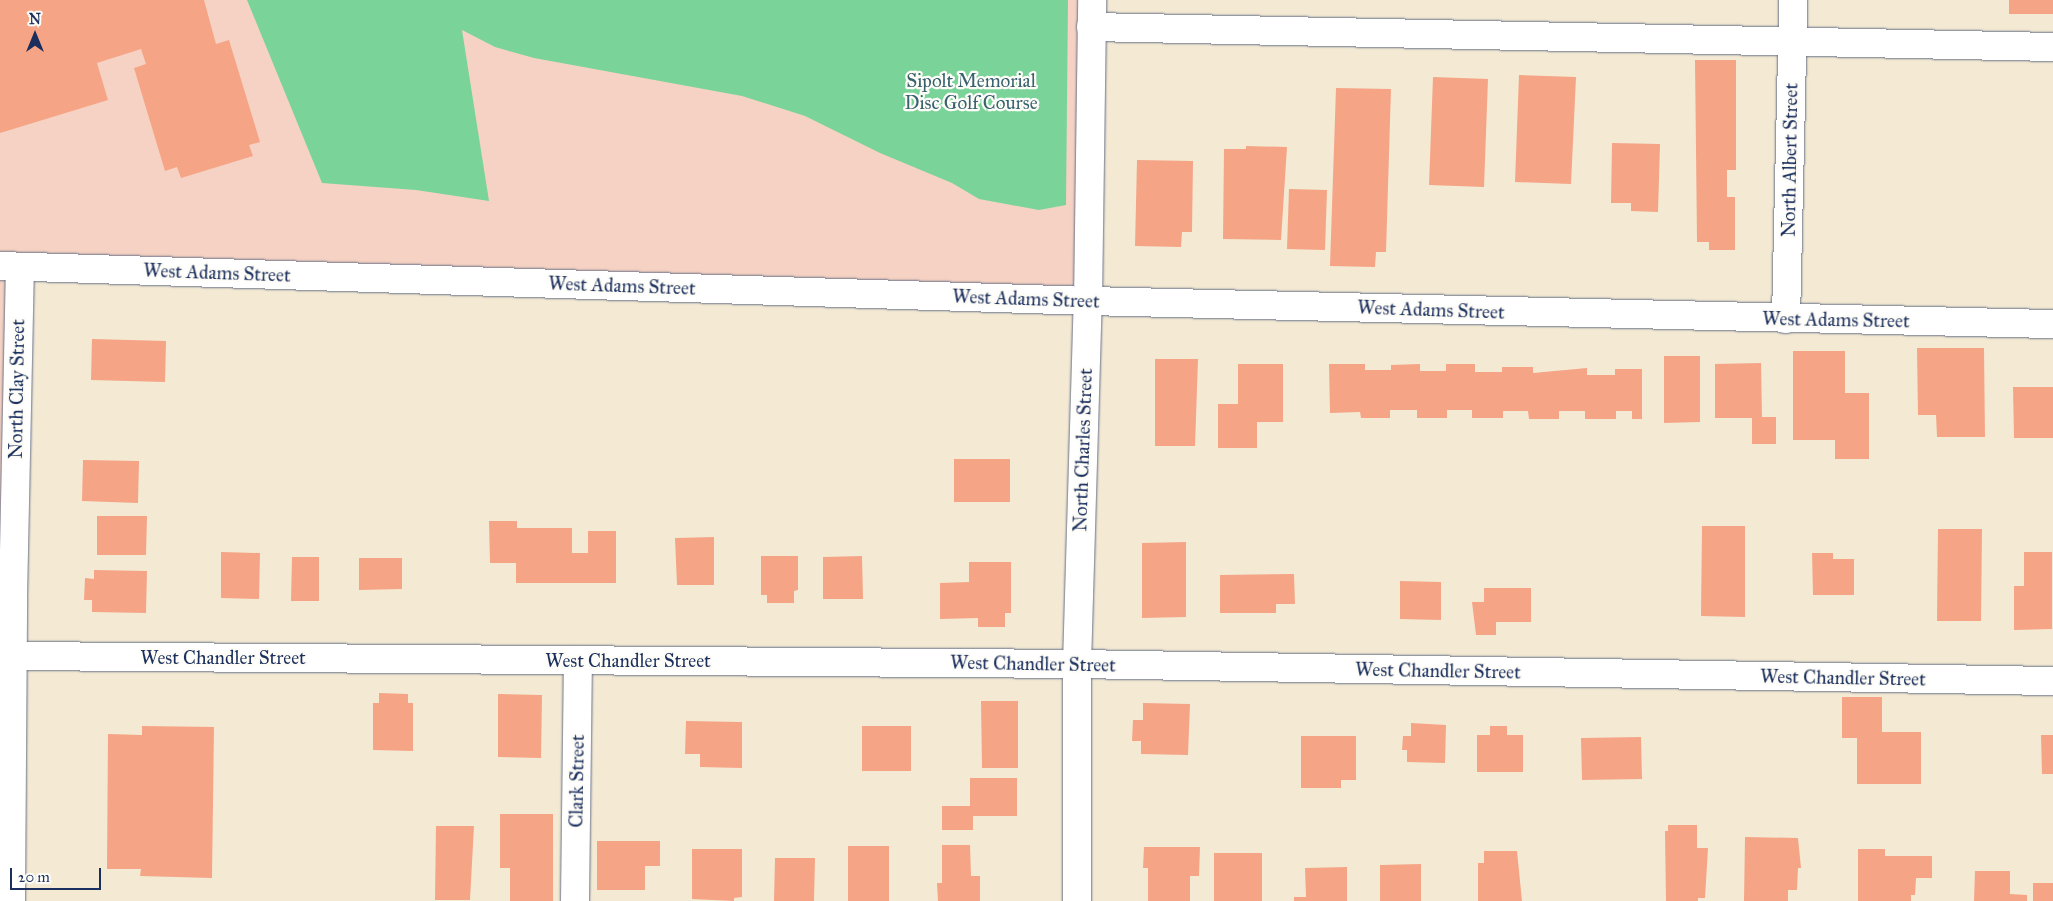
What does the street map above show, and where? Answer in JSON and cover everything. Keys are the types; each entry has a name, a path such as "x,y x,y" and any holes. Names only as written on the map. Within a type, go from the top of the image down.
{"street":[{"name":"North Charles Street","path":"1077,901 1077,664 1088,301 1092,0"},
{"name":"North Albert Street","path":"1786,320 1793,0"},
{"path":"1091,27 2053,47"},
{"name":"West Adams Street","path":"10,267 1088,301 1786,320 2053,324"},
{"name":"North Clay Street","path":"10,267 6,598 13,656 11,901"},
{"name":"West Chandler Street","path":"13,656 1077,664 2053,681"},
{"name":"Clark Street","path":"575,901 578,660"}],"shaded area":[{"path":"0,0 1094,0 1088,301 20,267 0,597"}],"green space":[{"name":"Sipolt Memorial Disc Golf Course","path":"247,0 1068,0 1066,205 1039,210 979,199 952,183 880,153 805,116 742,96 534,58 495,47 462,30 489,201 416,190 322,183"}],"building":[{"path":"0,0 204,0 216,44 229,40 260,142 249,145 253,156 181,178 177,167 165,171 134,68 146,64 141,49 97,63 108,100 0,133"},
{"path":"2009,0 2053,0 2053,14 2009,14"},
{"path":"1695,60 1736,60 1736,170 1727,170 1727,197 1735,197 1735,250 1709,250 1709,242 1697,242"},
{"path":"1519,75 1576,77 1571,184 1515,182"},
{"path":"1433,77 1488,79 1484,187 1429,185"},
{"path":"1336,88 1391,89 1386,252 1376,252 1375,267 1330,266"},
{"path":"1612,143 1660,144 1658,212 1631,211 1631,203 1611,203"},
{"path":"1246,146 1287,147 1281,240 1223,239 1224,149 1246,149"},
{"path":"1137,160 1193,161 1192,232 1182,232 1181,247 1135,246"},
{"path":"1289,189 1327,190 1325,250 1287,249"},
{"path":"92,339 166,341 165,382 91,380"},
{"path":"1917,348 1984,348 1985,437 1937,437 1936,415 1918,415"},
{"path":"1793,351 1845,351 1845,393 1869,393 1869,459 1835,459 1835,440 1793,440"},
{"path":"1664,356 1700,356 1700,422 1664,423"},
{"path":"1155,359 1198,359 1195,446 1155,446"},
{"path":"1761,363 1762,417 1776,417 1776,444 1752,444 1752,418 1715,418 1715,364"},
{"path":"1238,364 1283,364 1283,422 1257,422 1257,448 1218,448 1218,404 1238,404"},
{"path":"1329,364 1365,364 1365,370 1391,370 1391,365 1420,364 1420,371 1446,371 1446,364 1475,364 1475,372 1502,372 1502,367 1533,367 1533,373 1587,368 1587,375 1615,375 1615,369 1642,369 1642,419 1632,419 1632,411 1616,411 1616,419 1585,419 1585,411 1559,411 1559,419 1529,419 1528,411 1503,411 1503,418 1472,418 1472,410 1447,410 1447,418 1417,418 1417,410 1390,410 1390,418 1361,418 1360,412 1330,413"},
{"path":"2013,387 2053,387 2053,438 2014,438"},
{"path":"954,459 1010,459 1010,502 954,502"},
{"path":"83,460 139,461 138,503 82,501"},
{"path":"97,516 147,516 146,555 97,555"},
{"path":"489,521 517,521 517,528 572,528 572,553 588,553 588,531 616,531 616,583 516,583 516,563 490,563"},
{"path":"1702,526 1745,526 1745,617 1701,616"},
{"path":"1938,529 1982,529 1981,621 1937,621"},
{"path":"714,537 714,585 677,585 675,538"},
{"path":"1186,542 1186,617 1142,618 1142,543"},
{"path":"221,552 260,553 259,599 221,598"},
{"path":"2024,552 2052,552 2052,629 2014,630 2014,586 2024,586"},
{"path":"1812,553 1833,553 1833,559 1854,559 1854,595 1813,595"},
{"path":"761,556 798,556 798,590 794,591 794,603 767,603 767,595 761,595"},
{"path":"862,556 863,599 823,599 823,557"},
{"path":"292,557 319,557 319,601 291,601"},
{"path":"359,558 402,558 402,589 359,590"},
{"path":"969,562 1011,562 1011,613 1005,613 1005,627 978,627 978,618 940,619 940,583 969,582"},
{"path":"94,570 147,571 146,613 92,612 92,600 84,600 85,578 94,579"},
{"path":"1294,574 1295,604 1276,604 1276,613 1220,613 1220,575"},
{"path":"1400,581 1441,582 1441,620 1400,619"},
{"path":"1484,588 1531,588 1531,622 1496,622 1496,635 1476,635 1472,602 1484,602"},
{"path":"379,693 408,694 408,703 413,703 413,751 373,750 373,703 379,703"},
{"path":"498,694 542,695 541,758 498,757"},
{"path":"1842,697 1882,697 1882,732 1921,732 1921,784 1857,784 1857,738 1842,738"},
{"path":"981,701 1018,701 1018,768 982,768"},
{"path":"1143,703 1190,704 1188,755 1141,754 1141,741 1132,741 1133,720 1143,720"},
{"path":"686,721 742,722 742,768 700,767 700,754 685,754"},
{"path":"1411,723 1446,725 1445,763 1407,762 1407,750 1402,750 1403,736 1411,736"},
{"path":"142,726 214,727 212,878 140,876 141,869 107,869 108,734 142,735"},
{"path":"862,726 911,726 911,771 862,771"},
{"path":"1490,726 1507,726 1507,735 1523,735 1523,772 1477,772 1477,735 1490,735"},
{"path":"2041,735 2053,735 2053,774 2042,774"},
{"path":"1301,736 1356,736 1356,780 1341,780 1341,788 1301,788"},
{"path":"1641,737 1642,779 1582,780 1581,738"},
{"path":"970,778 1017,778 1017,816 973,816 973,830 942,830 942,806 970,806"},
{"path":"500,814 553,814 553,901 510,901 510,868 500,868"},
{"path":"1668,825 1697,825 1697,848 1708,848 1705,898 1698,898 1698,901 1666,901 1665,831 1668,831"},
{"path":"436,826 474,826 470,900 435,900"},
{"path":"1745,837 1798,838 1801,868 1798,868 1797,890 1788,890 1788,901 1744,901"},
{"path":"597,841 660,841 660,866 645,866 645,890 597,890"},
{"path":"942,845 970,845 971,876 980,876 980,901 938,901 937,883 942,883"},
{"path":"848,846 889,846 889,901 848,901"},
{"path":"1144,847 1200,847 1199,876 1190,876 1190,901 1148,901 1148,868 1143,868"},
{"path":"692,849 742,849 742,897 734,898 734,901 692,899"},
{"path":"1858,849 1885,849 1885,856 1932,856 1932,878 1916,878 1915,895 1911,895 1911,901 1858,901"},
{"path":"1484,851 1517,851 1522,901 1478,901 1478,863 1484,863"},
{"path":"1214,853 1262,853 1262,901 1214,901"},
{"path":"775,858 815,858 814,901 774,901"},
{"path":"1421,864 1421,901 1380,901 1380,865"},
{"path":"1347,867 1347,901 1294,901 1294,897 1306,897 1305,868"},
{"path":"1975,871 2010,871 2010,894 2027,895 2027,901 1974,901"},
{"path":"2033,883 2053,883 2053,901 2033,901"}]}
